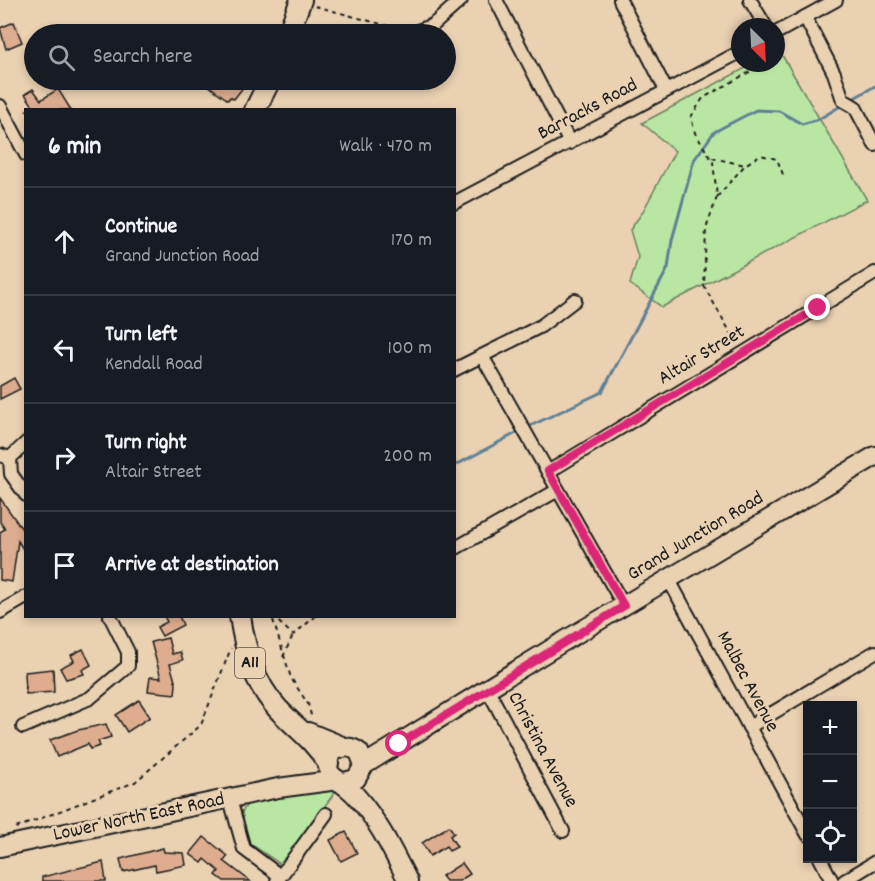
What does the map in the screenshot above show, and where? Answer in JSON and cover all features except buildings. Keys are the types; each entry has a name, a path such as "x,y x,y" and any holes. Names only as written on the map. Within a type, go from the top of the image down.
{"main road":[{"path":"292,24 300,1"},
{"path":"256,108 265,90"},
{"name":"Grand Junction Road","path":"356,758 380,745 418,732 487,688 875,456"},
{"name":"A11","path":"240,620 249,658 262,686 280,711 356,758 379,825 408,881"},
{"name":"A11","path":"309,728 334,773 379,825"},
{"path":"334,751 356,758 356,779 334,773 334,751"},
{"name":"Lower North East Road","path":"4,839 230,799 334,773"}],"street":[{"path":"434,24 460,0"},
{"path":"496,0 570,143"},
{"path":"620,0 666,90"},
{"path":"750,0 761,18"},
{"path":"785,28 836,0"},
{"path":"805,17 834,73 843,100 855,107 875,144"},
{"name":"Barracks Road","path":"456,202 731,57"},
{"path":"0,106 24,151"},
{"name":"Altair Street","path":"548,471 875,273"},
{"path":"456,369 541,326 575,300"},
{"path":"482,356 624,606"},
{"path":"24,444 5,457 11,474 24,492"},
{"path":"456,548 558,490"},
{"name":"Malbec Avenue","path":"669,580 803,828"},
{"path":"0,612 24,598"},
{"path":"23,727 90,698 128,666 128,652 111,618"},
{"path":"749,728 875,652"},
{"name":"Christina Avenue","path":"487,688 563,831"},
{"path":"230,799 244,849 278,878 326,814"},
{"path":"844,881 875,862"},
{"path":"823,863 832,881"}],"path":[{"path":"300,1 378,24"},
{"path":"717,197 711,158 700,140 691,117 703,98 749,72"},
{"path":"742,354 704,286 706,229 717,197 745,165 760,155 777,159 784,177"},
{"path":"711,158 745,165"},
{"path":"273,618 293,635"},
{"path":"273,618 291,678 308,704 309,728"},
{"path":"283,657 293,635 314,618"},
{"path":"4,839 135,782 201,725 240,620"}],"green space":[{"path":"785,60 867,200 662,307 630,284 638,257 630,230 642,213 675,151 642,123 738,72 785,72"},
{"path":"320,789 335,792 282,865 248,842 242,812 248,803"}],"waterway":[{"path":"849,101 875,86"},
{"path":"528,427 602,392 668,268 672,240 694,160 714,132 756,110 779,111 802,124 819,119 844,104"},
{"path":"456,465 522,430"}],"route":[{"path":"399,744 624,606 548,471 818,308"}]}
